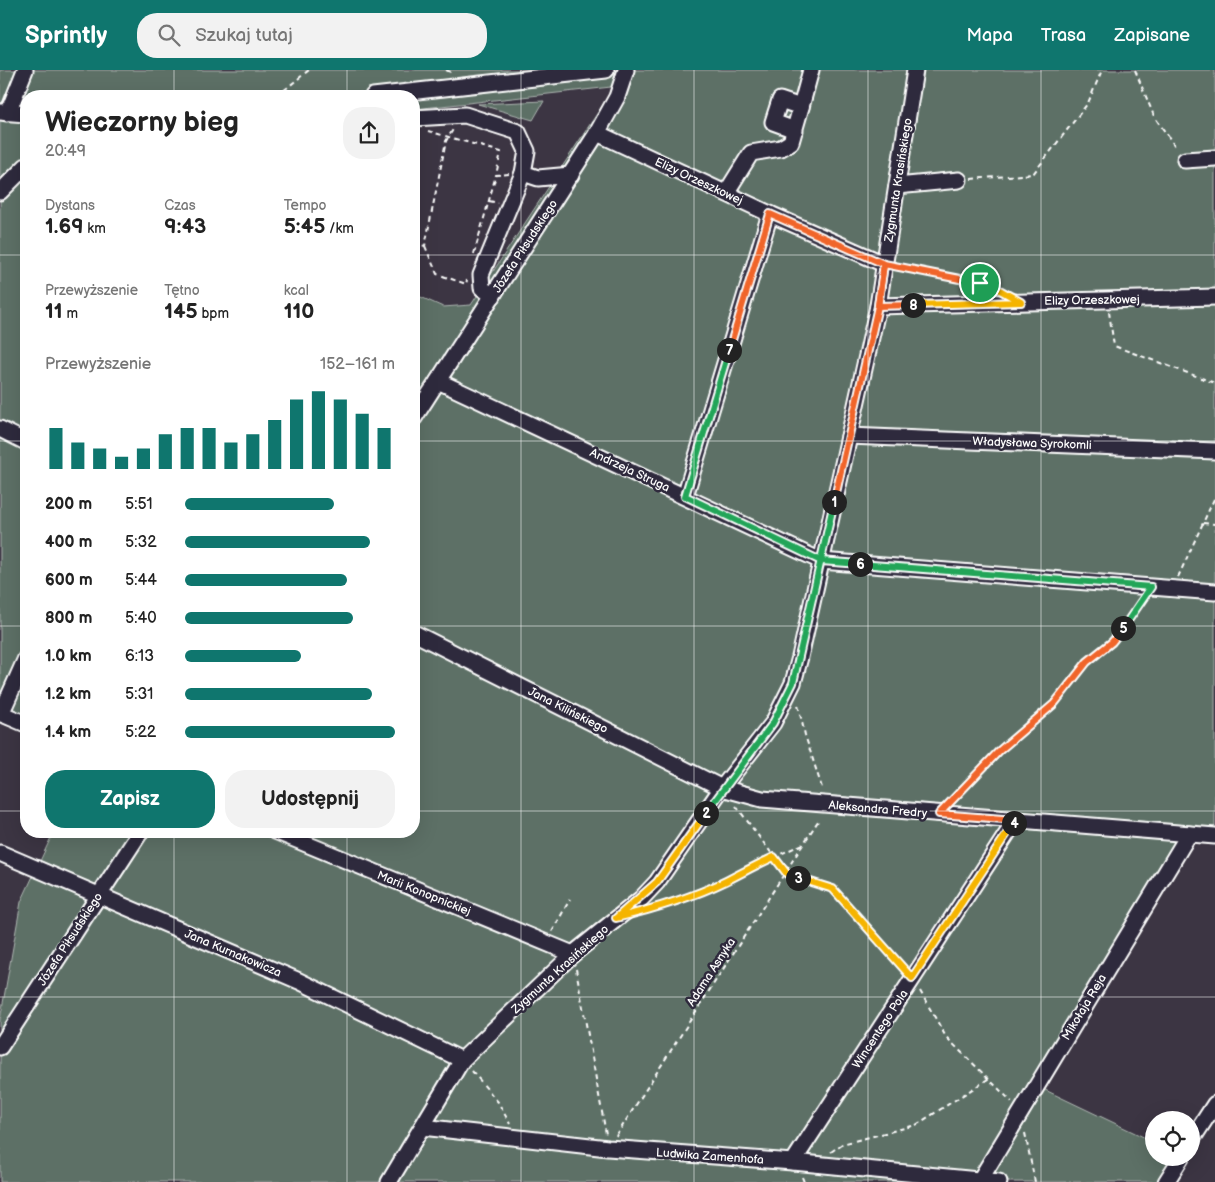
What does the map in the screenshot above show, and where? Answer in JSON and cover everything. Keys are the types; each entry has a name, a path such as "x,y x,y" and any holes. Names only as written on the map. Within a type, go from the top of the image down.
{"street":[{"path":"3,112 11,105 25,70"},
{"path":"420,94 606,70"},
{"name":"Józefa Piłsudskiego","path":"420,409 597,133 617,97 626,70"},
{"path":"726,193 751,153 781,148 791,142 810,70"},
{"name":"Zygmunta Krasińskiego","path":"389,1182 462,1060 573,954 641,898 657,882 722,788 773,723 793,683 878,306 915,70"},
{"path":"795,130 773,122 780,100 801,107"},
{"path":"3,112 20,113"},
{"path":"420,124 465,115 518,132 527,152 523,173 481,276 482,288 493,296"},
{"name":"Elizy Orzeszkowej","path":"597,133 770,214 884,264"},
{"path":"1185,160 1215,158"},
{"path":"0,192 20,172"},
{"path":"523,173 538,178 570,175"},
{"path":"897,186 959,180"},
{"path":"685,496 770,214"},
{"name":"Elizy Orzeszkowej","path":"878,306 1215,297"},
{"name":"Andrzeja Struga","path":"438,381 821,561"},
{"path":"0,429 20,439"},
{"name":"Władysława Syrokomli","path":"849,436 1215,451"},
{"path":"821,561 1215,592"},
{"name":"Jana Kilińskiego","path":"420,636 722,788"},
{"path":"20,671 0,714 20,722"},
{"name":"Aleksandra Fredry","path":"722,788 762,800 1215,836"},
{"name":"Wincentego Pola","path":"793,1162 1016,820"},
{"name":"Mikołaja Reja","path":"980,1180 1189,834"},
{"name":"Józefa Piłsudskiego","path":"0,1047 136,838"},
{"name":"Marii Konopnickiej","path":"292,838 573,954"},
{"name":"Jana Kurnakowicza","path":"0,853 299,981 462,1060"},
{"path":"1200,1128 1215,1104"},
{"name":"Ludwika Zamenhofa","path":"422,1127 608,1148 793,1162 998,1182"},
{"path":"1166,1182 1176,1166"}],"path":[{"path":"285,90 309,70"},
{"path":"959,180 1033,174 1088,103 1102,70"},
{"path":"1135,70 1154,116 1185,160"},
{"path":"461,115 446,141 425,246 437,274 466,284 469,274"},
{"path":"420,125 449,136 502,152 474,257"},
{"path":"496,175 523,173"},
{"path":"420,245 425,246"},
{"path":"884,264 936,275 957,277 998,289"},
{"path":"1108,300 1114,346 1215,383"},
{"path":"1172,589 1215,497"},
{"path":"1203,523 1215,524"},
{"path":"939,814 999,751 1054,704 1087,662 1112,642 1135,613 1151,587"},
{"path":"793,683 805,735 828,805"},
{"path":"722,788 787,874 833,889 912,978 946,1037 1020,1111 1036,1182"},
{"name":"Adama Asnyka","path":"608,1148 828,805"},
{"path":"649,910 725,881 803,844"},
{"path":"546,943 570,899"},
{"path":"573,954 608,1148"},
{"path":"462,1060 498,1102 517,1138"},
{"path":"814,1164 842,1144 916,1125 988,1079"}],"green space":[{"path":"0,70 1215,70 1215,843 1193,842 1041,1088 1145,1138 1145,1166 1182,1166 1173,1182 0,1182 0,1020 21,902 51,838 420,838 420,297 443,307 471,305 608,97 611,87 420,108 420,90 20,90 20,729 0,721"},
{"path":"544,101 533,120 478,104"}],"route":[{"path":"980,283 884,264 878,306 835,498 821,561 800,657 793,683 773,723 722,788 657,882 616,918 649,910 689,896 774,857 787,874 833,889 912,978 1016,820 939,814 999,751 1054,704 1087,662 1112,642 1135,613 1151,587 821,561 685,496 770,214 884,264 878,306 1021,302 998,289 980,283"}]}
